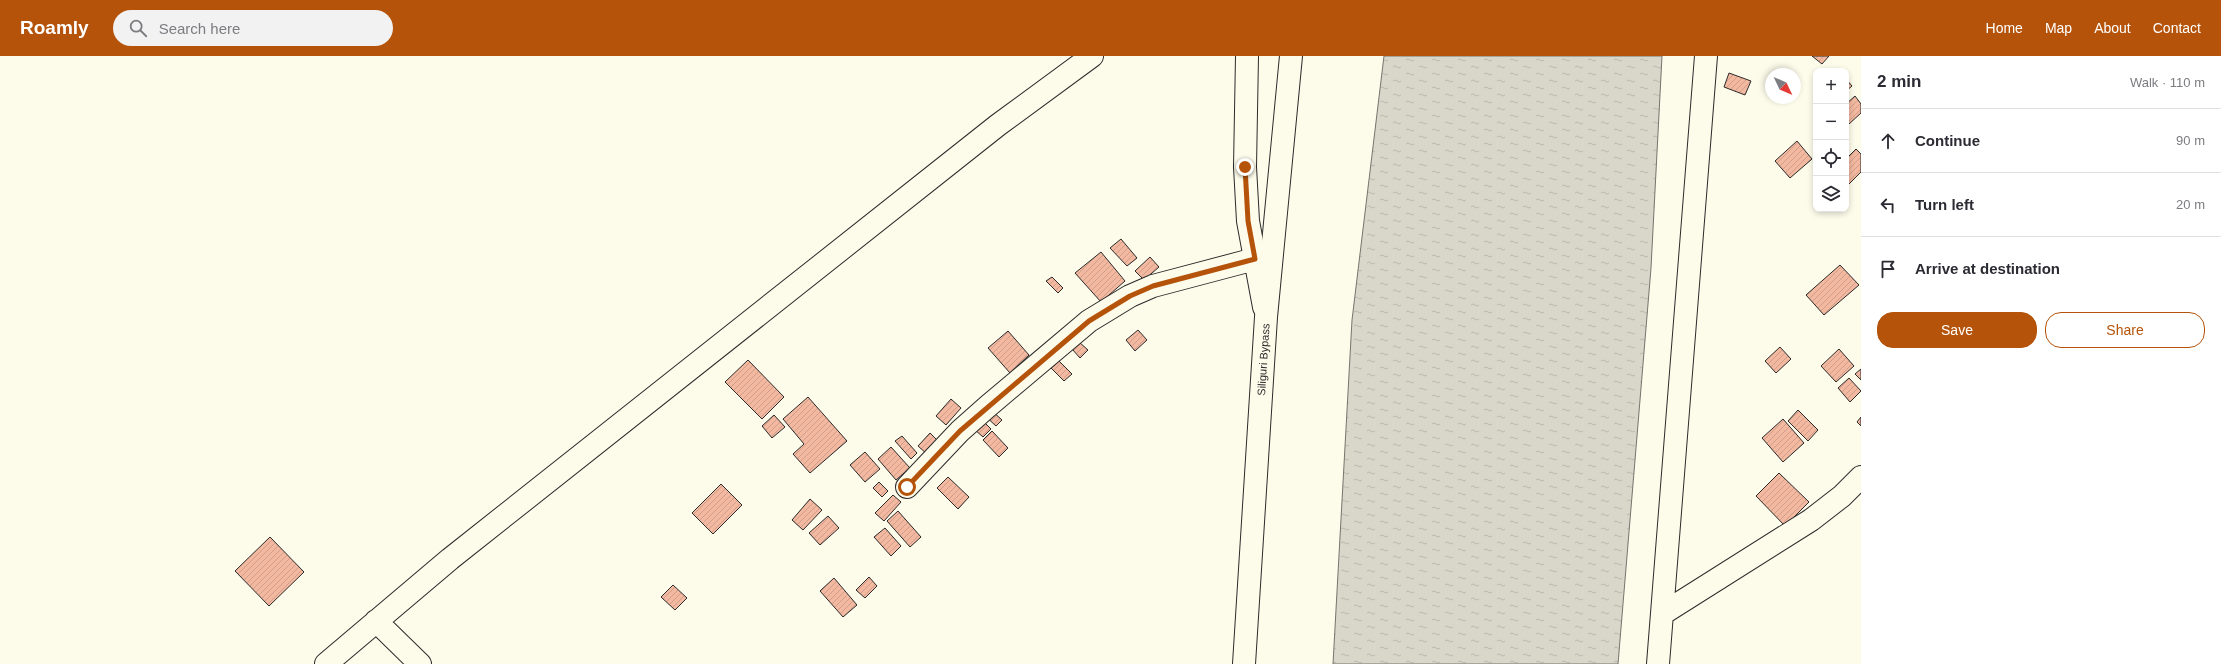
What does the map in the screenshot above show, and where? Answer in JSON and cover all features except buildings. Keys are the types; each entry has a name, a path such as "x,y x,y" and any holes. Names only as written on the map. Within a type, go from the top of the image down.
{"main road":[{"path":"326,664 450,559 992,130 1092,56"},
{"path":"1247,56 1245,167 1248,221 1266,317"},
{"name":"Siliguri Bypass","path":"1244,664 1266,317 1291,56"},
{"path":"1658,664 1706,56"},
{"path":"907,487 960,431 1089,321 1130,296 1153,286 1255,259"},
{"path":"1662,614 1811,520 1842,496 1861,477"},
{"path":"376,621 420,664"}],"water":[{"path":"1384,56 1662,56 1651,268 1618,664 1333,664 1352,320"}],"route":[{"path":"907,487 960,431 1089,321 1130,296 1153,286 1255,259 1248,221 1245,167"}]}
